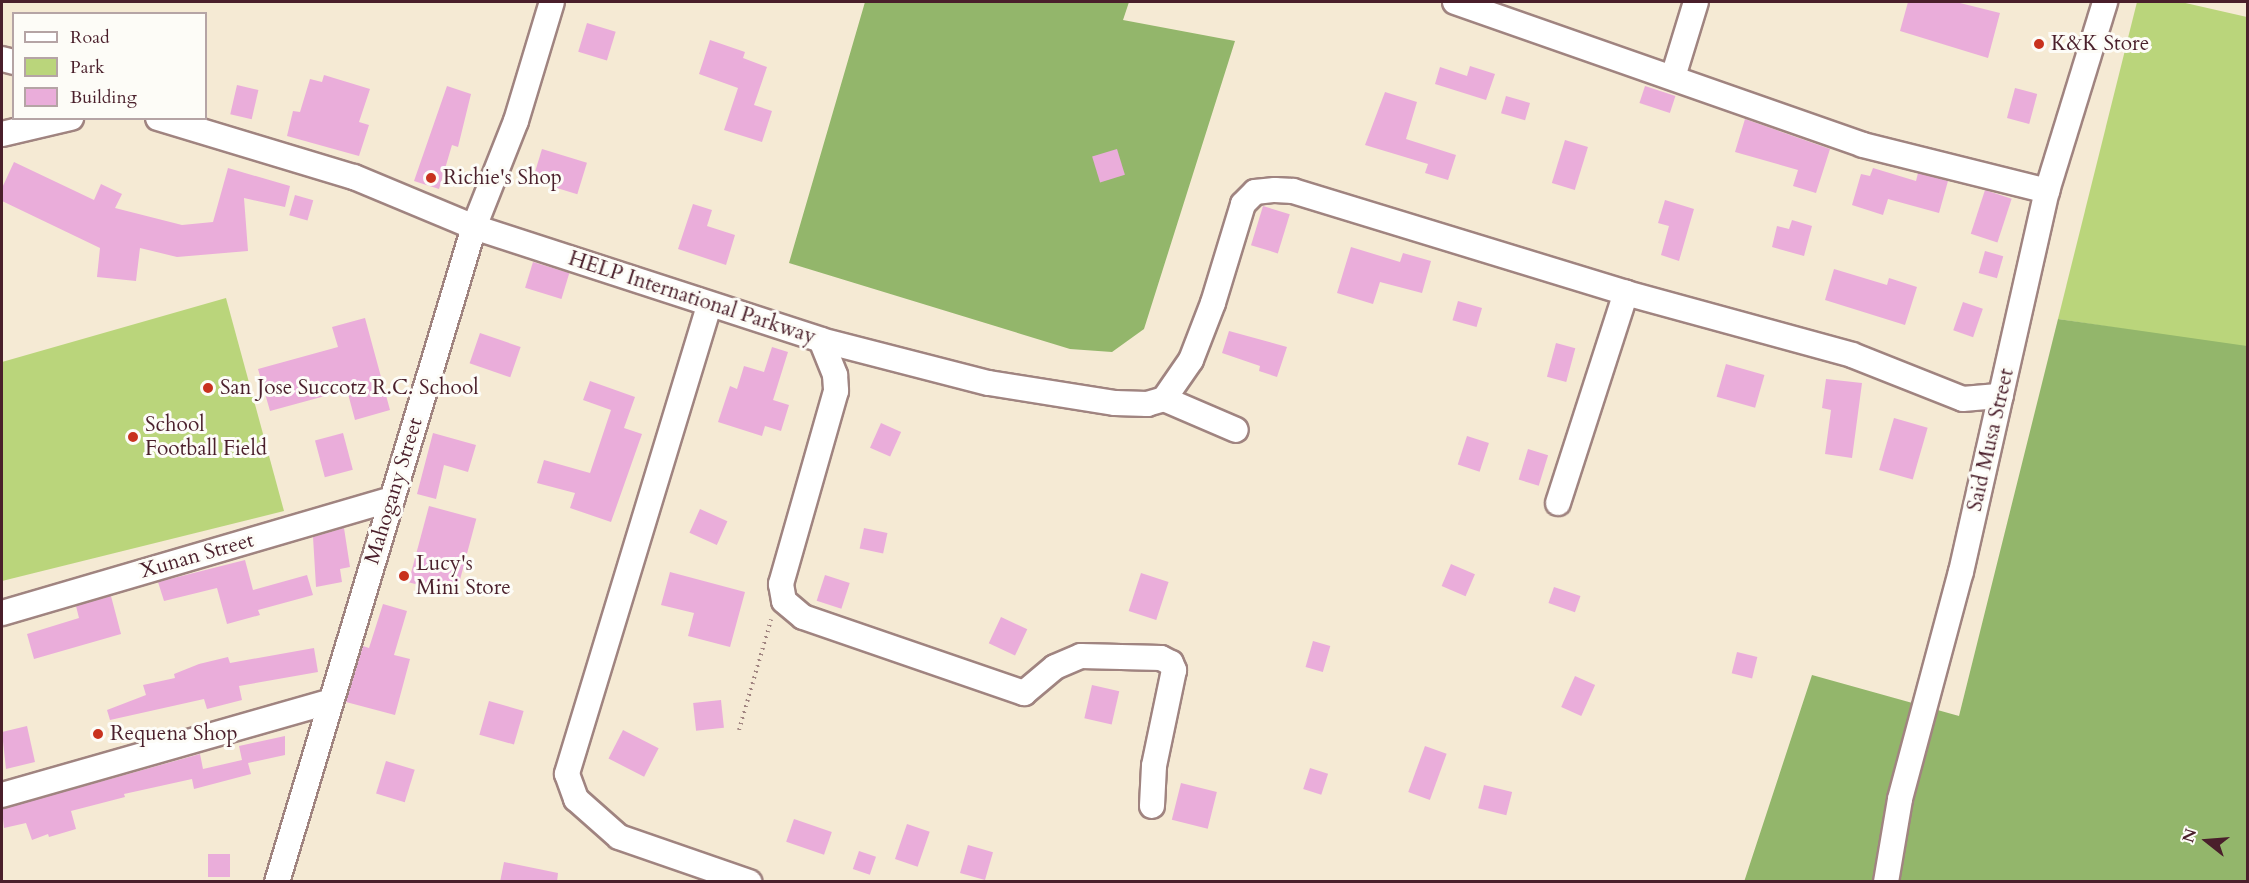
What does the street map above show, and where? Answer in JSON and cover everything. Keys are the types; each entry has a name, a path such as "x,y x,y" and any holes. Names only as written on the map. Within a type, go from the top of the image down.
{"street":[{"name":"Mahogany Street","path":"277,882 329,702 474,227 516,121 552,2"},
{"path":"1455,2 1863,145 2047,191"},
{"path":"1673,77 1696,2"},
{"name":"Said Musa Street","path":"1886,882 1900,799 1961,572 2047,191 2105,2"},
{"path":"2,134 62,120"},
{"name":"HELP International Parkway","path":"165,120 354,177 474,227 709,306 821,340 989,383 1115,403 1147,404 1164,399"},
{"path":"1236,430 1164,399 1191,360 1213,303 1234,226 1243,204 1255,192 1293,191 1626,292 1852,355 1963,399 2001,396"},
{"path":"1558,503 1626,292"},
{"path":"709,306 567,774 576,799 619,837 749,882"},
{"path":"821,340 835,375 836,391 781,584 784,601 803,617 1024,693 1055,667 1081,656 1161,658 1171,663 1174,670 1154,766 1152,806"},
{"name":"Xunan Street","path":"2,613 392,499"},
{"path":"2,795 329,702"}],"path":[{"path":"739,730 771,618"}],"green space":[{"path":"865,2 1129,2 1123,20 1235,41 1144,329 1112,352 1070,349 789,263"},
{"path":"2137,2 2181,2 2247,17 2247,348 2058,319"},
{"name":"School Football Field","path":"226,298 284,511 2,581 2,362"},
{"path":"2058,319 2247,346 2247,881 1744,882 1812,675 1959,716"}],"building":[{"path":"1908,2 1956,2 2000,13 1988,58 1900,31"},
{"path":"587,23 616,32 607,60 578,52"},
{"path":"710,40 745,52 743,58 767,67 754,105 772,111 762,142 724,130 738,88 699,74"},
{"path":"1470,66 1495,74 1486,100 1435,84 1440,67 1467,76"},
{"path":"324,75 370,89 359,122 369,125 359,156 287,136 293,111 300,112 310,79 322,82"},
{"path":"237,85 258,90 252,119 230,114"},
{"path":"447,86 471,94 458,147 452,145 439,189 414,181"},
{"path":"1645,86 1675,96 1670,113 1639,103"},
{"path":"2015,88 2037,94 2029,124 2007,118"},
{"path":"1385,92 1417,102 1406,139 1456,155 1448,180 1425,173 1428,164 1365,145"},
{"path":"1506,96 1530,103 1525,120 1501,113"},
{"path":"1745,119 1830,149 1816,193 1793,186 1798,170 1735,152"},
{"path":"1565,140 1588,147 1575,190 1552,183"},
{"path":"542,149 587,163 577,194 532,181"},
{"path":"1117,149 1125,175 1100,182 1092,157"},
{"path":"14,162 94,200 101,184 122,194 115,208 182,225 213,222 228,168 290,186 285,207 244,198 248,251 177,257 140,248 136,281 97,277 100,248 2,201 2,188"},
{"path":"1873,168 1916,181 1918,173 1948,181 1939,213 1888,199 1883,215 1852,205 1861,174 1870,176"},
{"path":"1985,190 2012,199 1997,242 1971,234"},
{"path":"295,195 313,200 307,220 289,215"},
{"path":"1665,200 1694,209 1679,261 1661,255 1669,226 1658,223"},
{"path":"693,204 712,210 707,226 735,235 726,265 678,249"},
{"path":"1263,206 1290,214 1278,253 1251,245"},
{"path":"1792,220 1812,226 1804,256 1772,247 1777,226 1789,229"},
{"path":"1351,247 1400,262 1403,253 1431,261 1422,293 1380,282 1373,304 1337,293"},
{"path":"1985,251 2003,256 1997,278 1979,273"},
{"path":"533,262 569,273 561,299 525,288"},
{"path":"1834,269 1887,285 1889,278 1917,287 1905,325 1825,300"},
{"path":"1458,301 1482,308 1477,327 1452,320"},
{"path":"1963,302 1983,309 1973,337 1953,330"},
{"path":"365,318 390,410 355,420 347,390 270,411 258,369 338,347 332,327"},
{"path":"1229,331 1287,347 1277,377 1259,371 1260,366 1222,353"},
{"path":"480,333 521,347 510,377 470,363"},
{"path":"1556,343 1575,348 1566,382 1547,377"},
{"path":"772,347 788,352 773,400 789,405 781,431 765,426 762,436 718,422 730,386 737,389 744,366 764,372"},
{"path":"1726,364 1764,375 1755,408 1717,397"},
{"path":"1826,379 1862,383 1852,458 1825,454 1831,410 1822,408"},
{"path":"590,381 635,397 624,428 642,434 611,522 570,508 575,493 537,483 544,460 590,473 611,410 583,400"},
{"path":"1894,418 1928,428 1913,480 1879,470"},
{"path":"881,423 901,432 890,457 870,448"},
{"path":"343,433 353,470 325,477 315,441"},
{"path":"433,433 476,445 468,472 444,465 436,499 417,494"},
{"path":"1467,436 1489,443 1480,472 1458,465"},
{"path":"1528,449 1548,455 1539,486 1519,480"},
{"path":"429,506 476,519 456,595 409,582"},
{"path":"700,509 727,521 717,545 689,533"},
{"path":"344,528 350,567 340,569 342,582 316,587 313,537"},
{"path":"864,528 887,533 883,554 860,549"},
{"path":"245,560 253,590 307,575 313,595 258,610 260,615 227,624 217,588 164,601 158,582"},
{"path":"1451,564 1475,574 1466,596 1442,586"},
{"path":"670,572 745,592 730,647 688,636 694,613 661,605"},
{"path":"1141,573 1169,582 1156,620 1129,611"},
{"path":"825,575 850,583 841,609 817,601"},
{"path":"1554,587 1580,596 1575,612 1548,603"},
{"path":"111,596 121,634 34,659 27,634 79,618 76,606"},
{"path":"383,604 407,611 394,655 410,659 395,715 346,702 363,646 369,648"},
{"path":"1001,617 1027,629 1015,656 989,643"},
{"path":"1313,641 1330,646 1323,672 1306,667"},
{"path":"314,648 318,672 239,686 242,700 207,709 204,699 110,720 107,710 146,695 143,685 175,678 174,674 199,664 228,657 230,663"},
{"path":"1737,652 1757,657 1752,678 1732,673"},
{"path":"1575,676 1595,685 1581,716 1561,707"},
{"path":"1092,685 1119,691 1112,724 1084,718"},
{"path":"721,700 724,728 696,731 693,703"},
{"path":"489,701 524,711 514,745 479,735"},
{"path":"27,726 35,762 6,769 2,732"},
{"path":"623,730 659,748 644,777 608,759"},
{"path":"285,736 285,755 248,763 251,774 194,789 192,779 124,794 125,797 71,811 76,829 49,837 48,834 32,840 26,823 4,828 2,809 200,754 203,769 242,760 239,746"},
{"path":"1425,746 1447,754 1430,800 1408,792"},
{"path":"386,761 415,770 405,802 376,794"},
{"path":"1310,768 1328,774 1321,795 1303,789"},
{"path":"1181,783 1217,792 1208,829 1172,820"},
{"path":"1484,785 1512,792 1506,815 1478,808"},
{"path":"794,819 832,832 824,855 786,842"},
{"path":"907,824 930,832 918,867 895,859"},
{"path":"968,845 993,852 985,880 960,873"},
{"path":"859,851 876,857 870,875 853,869"},
{"path":"208,854 230,854 230,877 208,877"},
{"path":"504,862 558,873 557,882 500,882"}],"place":[{"name":"K&K Store","path":"2039,44"},
{"name":"Richie's Shop","path":"431,178"},
{"name":"San Jose Succotz R.C. School","path":"208,388"},
{"name":"School Football Field","path":"133,437"},
{"name":"Lucy's Mini Store","path":"404,576"},
{"name":"Requena Shop","path":"98,734"}]}
